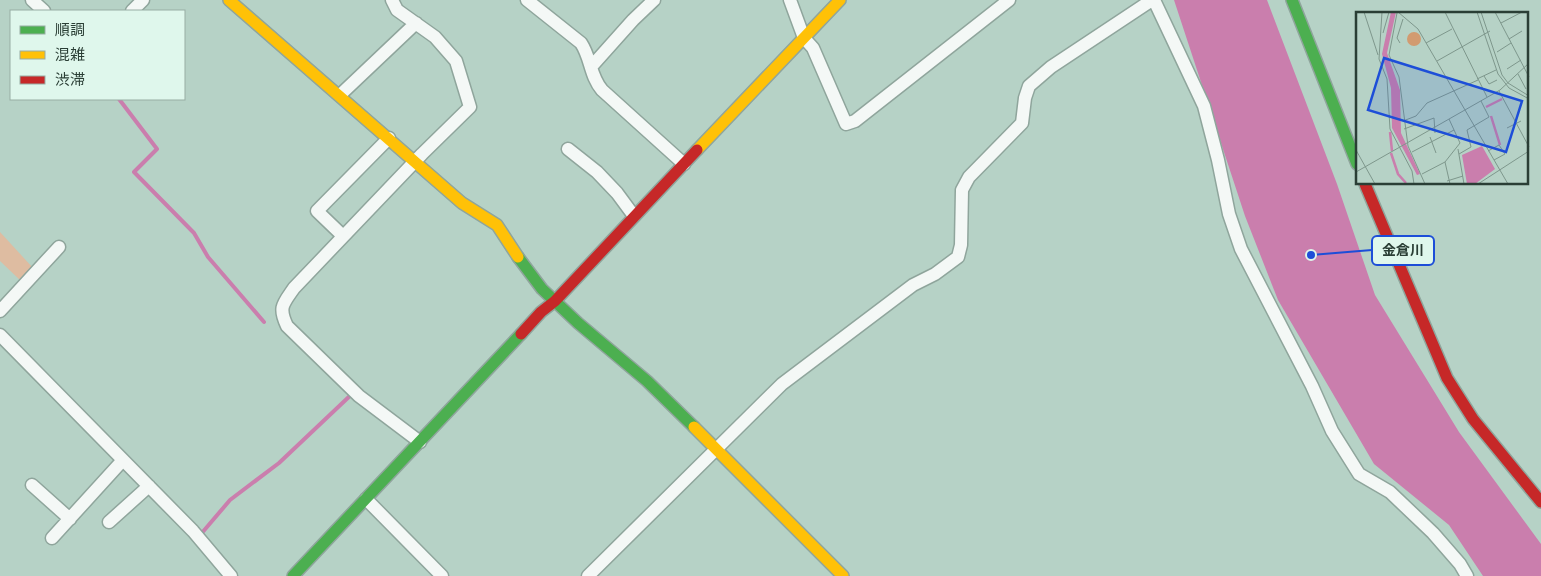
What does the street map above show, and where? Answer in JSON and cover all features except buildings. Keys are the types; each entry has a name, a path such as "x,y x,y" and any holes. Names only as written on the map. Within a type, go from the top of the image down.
{"street":[{"path":"32,0 43,10"},
{"path":"229,0 462,203 497,225 514,252 542,289 578,323 647,381 843,576"},
{"path":"392,0 398,10 435,37 456,61 470,107 294,288 282,305 282,315 287,326 359,396 420,442"},
{"path":"527,0 581,43 588,52 596,83 684,164"},
{"path":"591,67 633,20 654,0"},
{"path":"790,0 804,38 813,48 846,124 855,121 1008,0"},
{"path":"293,576 840,0"},
{"path":"588,576 782,384 913,285 935,274 958,257 961,245 962,190 969,178 1022,123 1025,98 1029,86 1051,67 1153,0 1204,106 1230,214 1241,249 1312,386 1332,432 1359,474 1390,492 1419,519 1444,545 1467,576"},
{"path":"1292,0 1356,161"},
{"path":"340,95 416,23"},
{"path":"343,236 317,211 389,138"},
{"path":"568,149 597,172 617,193 634,216"},
{"path":"1365,185 1447,378 1474,419 1541,502"},
{"path":"0,311 59,247"},
{"path":"0,335 193,531 231,576"},
{"path":"52,538 123,460"},
{"path":"32,485 70,519"},
{"path":"109,522 149,486"},
{"path":"366,499 442,576"}],"shaded area":[{"path":"1174,0 1267,0 1337,184 1375,295 1459,432 1541,544 1541,576 1483,576 1449,525 1374,464 1278,300 1245,216"},
{"path":"0,232 33,268 21,281 0,261"}],"waterway":[{"path":"120,100 157,149 134,172 194,233 208,257 264,322"},
{"path":"203,536 201,534 230,500 279,463 353,393"}],"traffic: fast":[{"path":"1292,0 1356,161"},
{"path":"518,257 542,289 578,323 647,381 694,427"},
{"path":"293,576 521,334"}],"traffic: slow":[{"path":"229,0 462,203 497,225 518,257"},
{"path":"697,150 840,0"},
{"path":"694,427 843,576"}],"traffic: jam":[{"path":"521,334 541,312 555,301 697,150"},
{"path":"1365,185 1447,378 1473,419 1541,502"}],"place":[{"name":"金倉川","path":"1311,255"}]}
